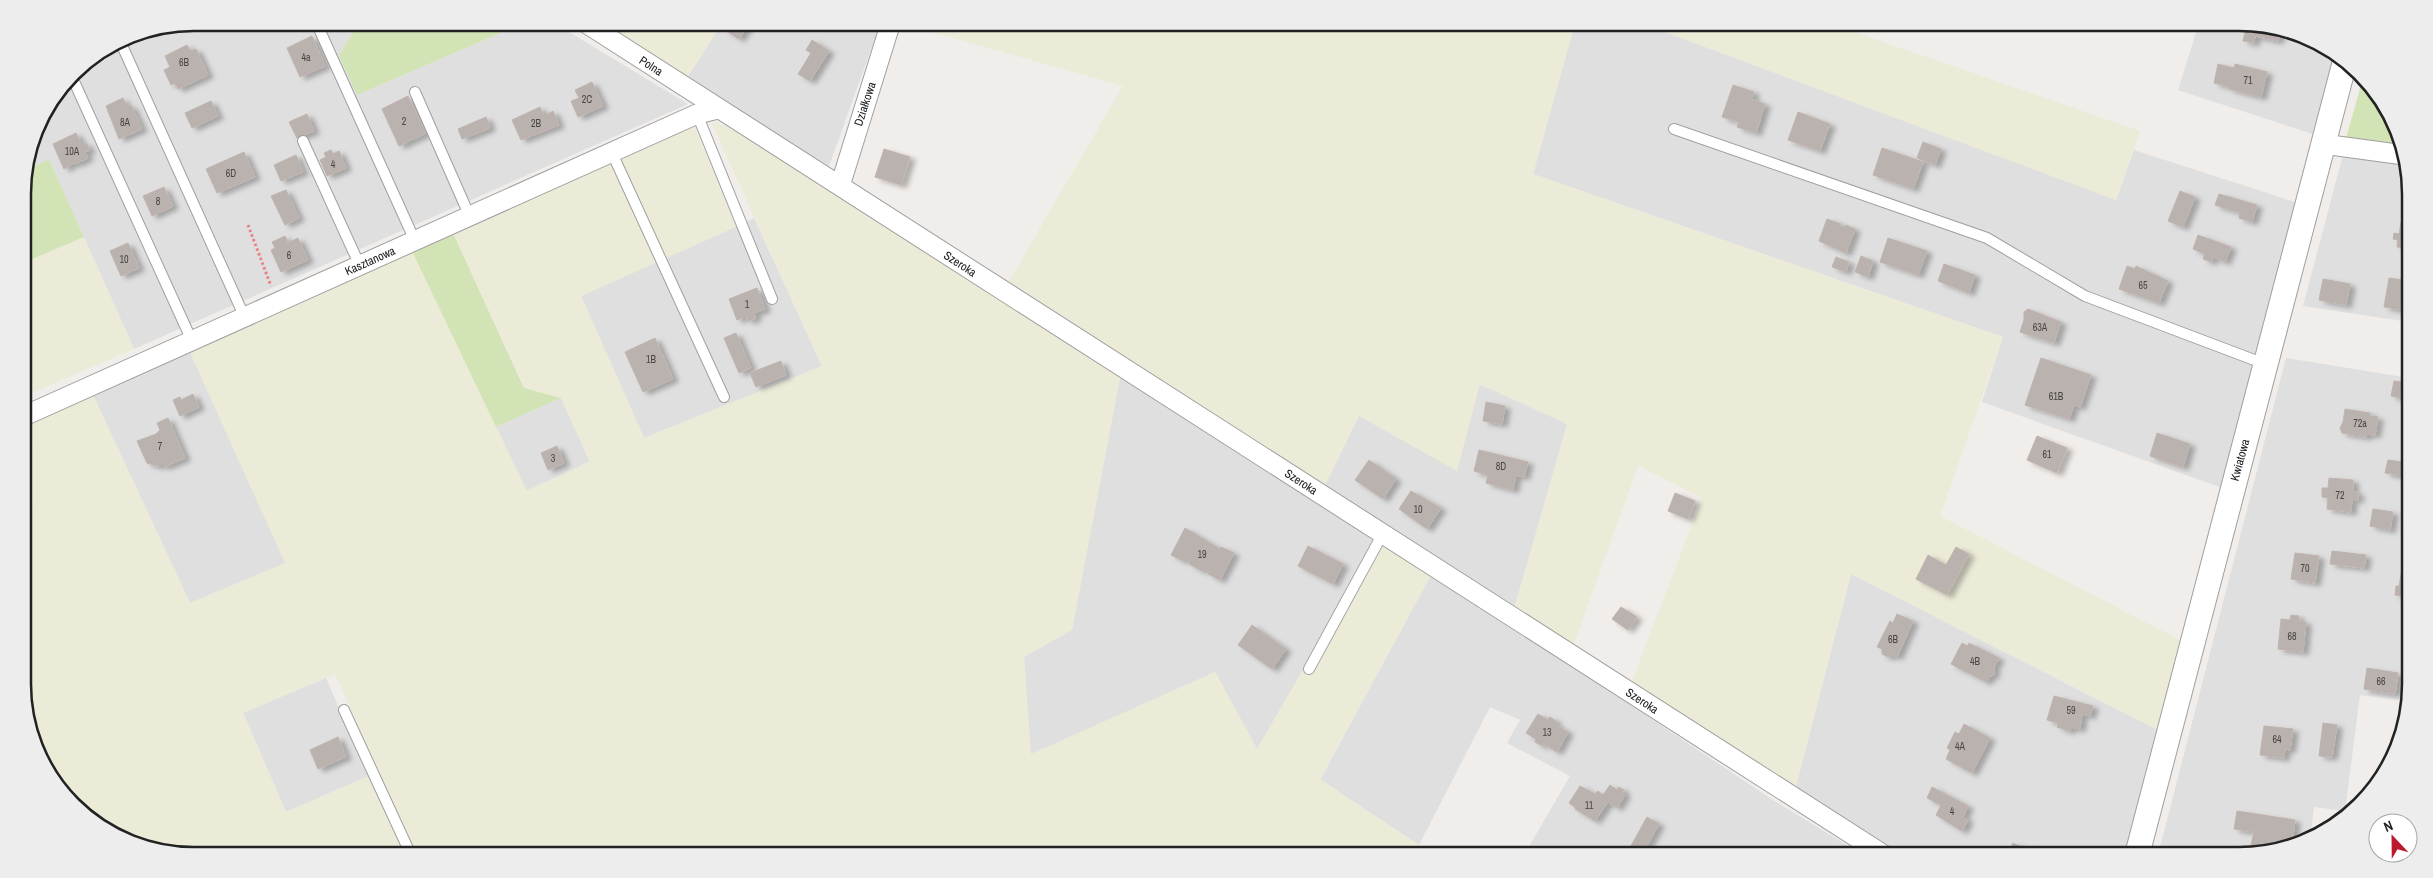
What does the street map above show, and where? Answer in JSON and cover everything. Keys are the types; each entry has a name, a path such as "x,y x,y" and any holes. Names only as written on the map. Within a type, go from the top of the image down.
{"street":[{"name":"Polna","path":"598,31 718,109"},
{"name":"Działkowa","path":"840,186 889,31"},
{"name":"Kwiatowa","path":"2139,846 2264,364 2343,70"},
{"name":"Kasztanowa","path":"32,408 192,342 697,114 718,109"},
{"name":"Szeroka","path":"718,109 1870,846"},
{"path":"2323,144 2396,154"}],"lane":[{"path":"320,31 415,241"},
{"path":"123,48 245,318"},
{"path":"75,84 192,342"},
{"path":"415,92 470,216"},
{"path":"697,114 772,299"},
{"path":"1674,129 1987,238 2085,296 2264,364"},
{"path":"303,141 360,266"},
{"path":"612,153 724,397"},
{"path":"1309,669 1382,535"},
{"path":"344,710 407,847"}],"path":[{"path":"248,225 277,303"}],"shaded area":[{"path":"194,31 353,31 339,56 357,95 505,31 567,31 688,104 134,349 49,159 34,166 48,122 65,95 87,72 113,53 142,40 173,33"},
{"path":"717,31 878,31 829,166 685,81"},
{"path":"1573,31 1664,31 2116,200 2134,150 2301,204 2225,489 1982,402 2003,337 1533,174"},
{"path":"2196,31 2239,31 2281,37 2311,48 2336,64 2319,136 2178,90"},
{"path":"2343,155 2398,163 2402,194 2402,321 2303,306"},
{"path":"754,218 822,366 644,438 581,296"},
{"path":"189,350 286,563 190,603 92,393"},
{"path":"2286,358 2402,377 2400,700 2360,695 2346,806 2341,810 2314,807 2311,830 2270,844 2249,846 2160,846"},
{"path":"1121,372 1380,538 1257,749 1215,672 1030,755 1024,657 1072,629"},
{"path":"1479,384 1568,424 1514,609 1324,487 1359,416"},
{"path":"561,398 590,462 526,491 496,427"},
{"path":"1432,573 1773,800 1849,846 1529,846 1570,776 1507,743 1520,720 1490,707 1419,845 1320,780"},
{"path":"1851,574 2158,730 2127,846 1885,846 1795,790"},
{"path":"326,678 369,776 286,812 243,713"}],"green space":[{"path":"353,31 505,31 357,95 339,56"},
{"path":"607,31 717,31 685,81"},
{"path":"928,31 1573,31 1533,174 2003,337 1940,516 2182,641 2158,730 1851,574 1795,790 1631,684 1702,498 1638,466 1573,646 1514,609 1567,424 1480,384 1457,471 1359,416 1324,487 1009,281 1123,86"},
{"path":"1662,31 1852,31 2140,131 2116,200"},
{"path":"2361,87 2380,113 2394,145 2345,142"},
{"path":"711,122 732,128 1121,372 1072,630 1024,657 1031,754 1215,672 1257,749 1380,538 1432,573 1320,779 1419,845 413,847 335,674 243,713 286,812 369,776 400,847 194,847 163,844 122,830 87,806 72,791 48,756 34,715 31,684 32,420 92,393 190,603 285,563 189,350 412,251 527,491 590,461 561,398 525,388 453,233 694,126 736,227 581,296 644,438 822,366"},
{"path":"49,159 84,237 32,259 32,184 34,166"},
{"path":"453,233 524,388 561,398 496,427 412,251"},
{"path":"84,237 134,349 32,393 32,259"}],"building":[{"path":"727,31 744,31 739,39"},
{"path":"2245,32 2279,37 2278,41 2255,36 2254,43 2243,41"},
{"path":"312,36 325,66 300,77 287,48"},
{"path":"812,40 829,51 810,81 798,74 811,53 806,50"},
{"path":"187,45 190,51 196,49 208,75 178,89 175,83 171,85 164,70 170,67 165,56"},
{"path":"2218,64 2234,68 2230,87 2214,83"},
{"path":"2235,64 2267,72 2261,97 2229,89"},
{"path":"592,82 603,106 578,117 571,101 579,98 575,90"},
{"path":"1733,85 1754,92 1752,99 1765,104 1756,133 1737,127 1739,122 1722,117"},
{"path":"408,96 426,133 399,146 382,109"},
{"path":"123,98 127,107 131,105 142,129 119,139 106,106"},
{"path":"211,101 218,116 192,128 185,113"},
{"path":"540,107 544,116 553,111 559,125 521,140 512,120"},
{"path":"1798,112 1830,124 1820,151 1788,140"},
{"path":"307,114 314,131 297,138 289,122"},
{"path":"486,117 490,128 462,139 458,129"},
{"path":"76,133 82,145 86,143 90,150 85,152 88,158 75,164 75,162 64,169 53,144"},
{"path":"1923,142 1941,149 1935,165 1917,158"},
{"path":"1882,148 1923,162 1913,189 1873,175"},
{"path":"884,149 910,157 901,185 875,177"},
{"path":"331,150 333,154 339,151 346,168 327,176 320,160 326,157 324,153"},
{"path":"244,152 255,177 217,193 206,169"},
{"path":"296,155 303,172 281,181 274,165"},
{"path":"164,187 173,206 152,216 143,196"},
{"path":"286,190 299,218 285,225 271,196"},
{"path":"2180,191 2195,197 2183,227 2168,221"},
{"path":"2219,194 2257,205 2252,222 2239,218 2240,213 2215,205"},
{"path":"1827,219 1841,224 1840,226 1845,227 1846,225 1855,229 1846,253 1819,241"},
{"path":"2401,222 2402,247 2397,247 2398,240 2393,239 2394,233 2399,234"},
{"path":"2198,235 2231,247 2225,262 2213,257 2211,262 2203,259 2205,254 2193,249"},
{"path":"285,236 288,243 298,238 308,260 281,272 271,250 275,248 272,242"},
{"path":"1888,238 1927,251 1918,275 1880,262"},
{"path":"128,243 139,268 121,276 110,251"},
{"path":"1861,256 1873,261 1868,277 1855,272"},
{"path":"1836,257 1849,262 1846,272 1832,267"},
{"path":"1944,264 1975,275 1969,293 1938,281"},
{"path":"2127,266 2135,269 2136,266 2168,281 2159,303 2119,289"},
{"path":"2389,278 2402,280 2402,310 2384,307"},
{"path":"2323,279 2350,284 2346,305 2319,300"},
{"path":"757,288 765,309 754,313 756,318 748,321 746,316 737,320 729,299"},
{"path":"2028,309 2061,322 2054,343 2020,332 2024,320 2024,312"},
{"path":"736,333 751,368 739,373 724,338"},
{"path":"655,338 673,379 643,392 625,352"},
{"path":"2041,358 2091,375 2080,407 2074,405 2069,419 2025,405"},
{"path":"781,361 786,375 756,387 750,373"},
{"path":"2394,381 2402,382 2402,398 2391,396"},
{"path":"193,394 199,407 180,416 173,400 180,397 181,400"},
{"path":"1486,402 1505,406 1502,424 1483,421"},
{"path":"2345,409 2370,413 2370,416 2378,417 2375,435 2367,434 2366,437 2342,433 2340,428"},
{"path":"168,418 185,458 164,467 163,464 157,466 147,463 137,441 156,434 160,430 157,423"},
{"path":"2157,433 2190,444 2183,467 2150,456"},
{"path":"2037,436 2067,448 2057,473 2027,460"},
{"path":"557,446 564,463 548,470 541,453"},
{"path":"1479,450 1528,462 1524,477 1516,475 1513,490 1486,483 1488,475 1474,471"},
{"path":"1369,460 1396,479 1383,499 1355,480"},
{"path":"2388,460 2402,462 2402,476 2385,473"},
{"path":"2329,478 2353,480 2353,492 2358,492 2358,500 2352,499 2351,512 2327,509 2328,498 2322,497 2322,488 2328,488"},
{"path":"1411,491 1441,508 1427,529 1399,509"},
{"path":"1675,493 1695,501 1688,519 1668,511"},
{"path":"2373,509 2393,512 2390,530 2370,526"},
{"path":"1185,528 1220,549 1221,547 1234,553 1220,580 1208,574 1209,571 1203,569 1202,571 1189,564 1190,562 1185,559 1183,561 1171,555"},
{"path":"1308,546 1343,564 1333,584 1298,566"},
{"path":"1956,547 1969,554 1947,595 1916,579 1928,555 1946,565"},
{"path":"2332,551 2366,555 2364,568 2330,564"},
{"path":"2295,553 2319,556 2315,583 2291,579"},
{"path":"2402,569 2402,596 2395,595 2396,586 2399,586"},
{"path":"1621,607 1637,617 1628,630 1612,619"},
{"path":"1897,614 1913,621 1897,657 1892,655 1888,657 1882,654 1882,649 1877,647 1890,621 1893,623"},
{"path":"2291,615 2299,616 2298,621 2306,622 2303,652 2278,649 2281,619 2290,620"},
{"path":"1252,625 1286,649 1272,669 1238,645"},
{"path":"1962,643 1968,646 1969,643 1999,658 1994,667 1994,675 1990,676 1986,682 1951,664"},
{"path":"2367,668 2398,673 2395,694 2364,689"},
{"path":"2054,696 2093,706 2090,716 2082,714 2080,729 2071,727 2070,731 2057,727 2058,723 2047,720"},
{"path":"1538,714 1548,720 1550,717 1556,721 1555,724 1568,732 1557,752 1543,743 1542,746 1535,742 1536,739 1526,733"},
{"path":"2323,723 2337,725 2332,757 2319,756"},
{"path":"1964,724 1990,738 1972,773 1946,759 1950,750 1947,748 1955,732 1959,734"},
{"path":"2264,726 2293,729 2290,750 2285,749 2284,758 2260,755"},
{"path":"338,737 346,757 318,769 310,750"},
{"path":"1610,785 1617,790 1619,787 1624,790 1622,793 1625,795 1617,808 1608,802 1595,821 1575,809 1569,803 1580,786 1595,794 1598,791 1603,795"},
{"path":"1932,787 1968,806 1963,817 1968,820 1962,831 1936,815 1941,805 1927,798"},
{"path":"2237,811 2295,820 2293,837 2270,844 2251,845 2254,832 2234,829"},
{"path":"1647,817 1659,824 1647,846 1631,846"}]}
